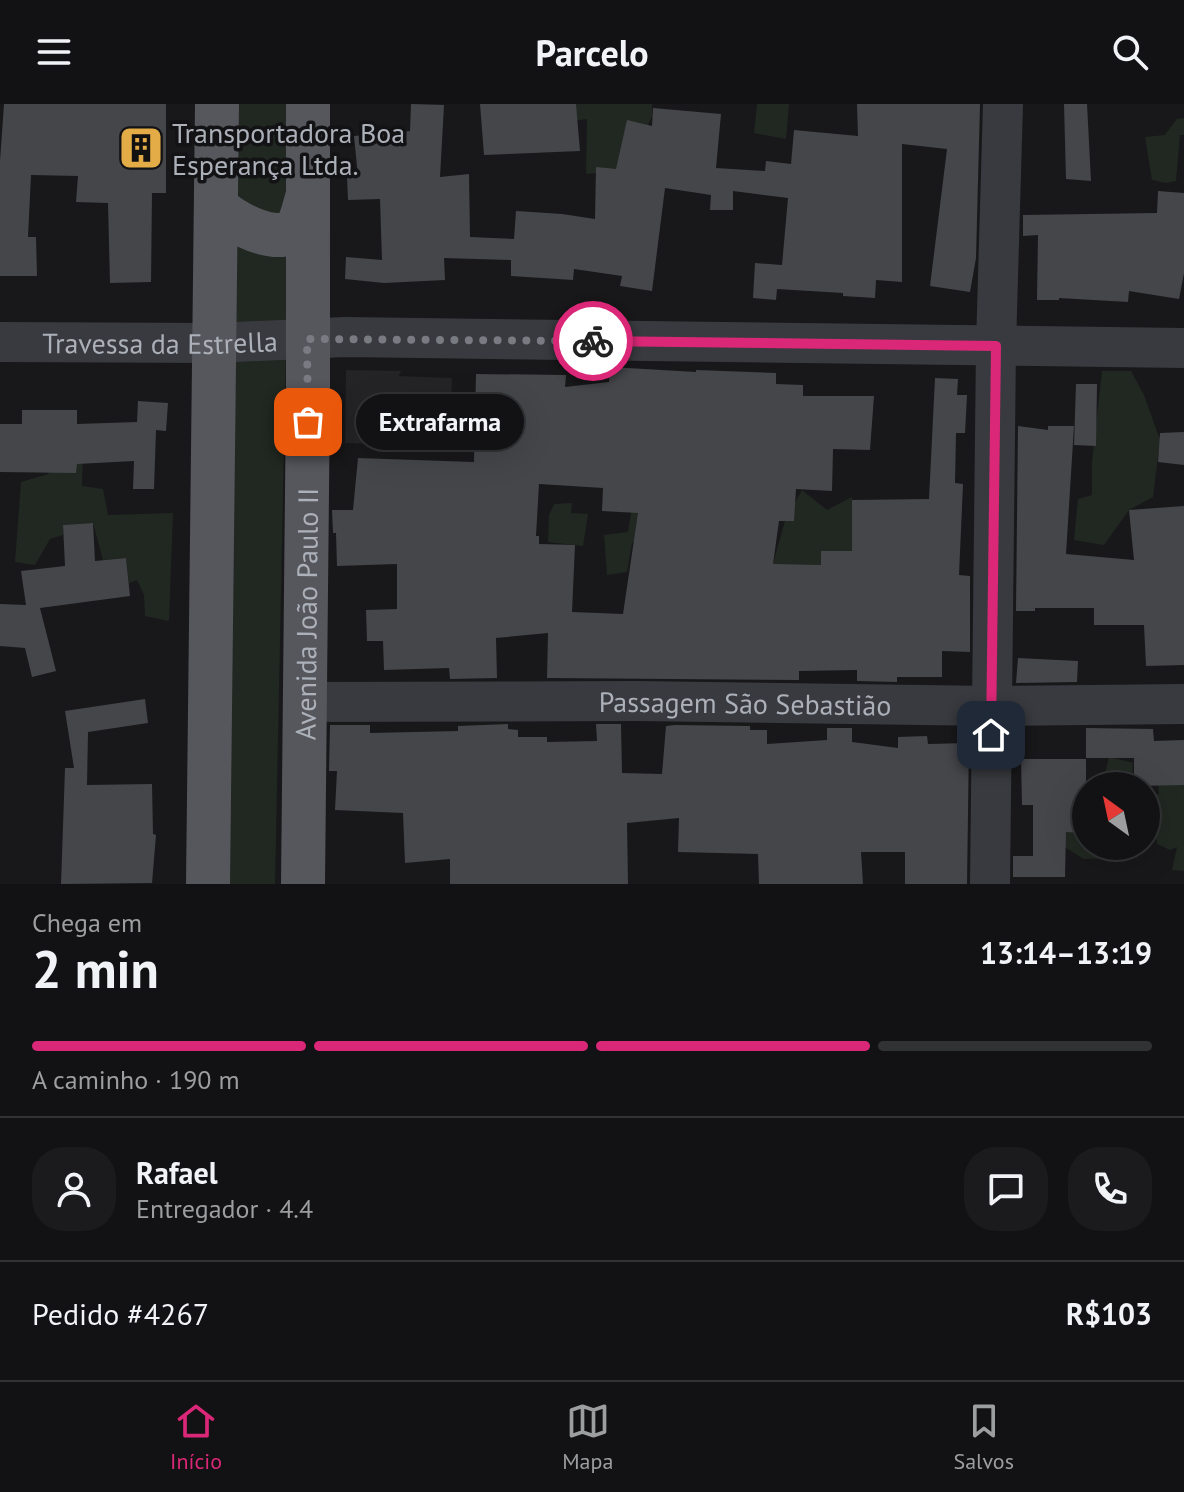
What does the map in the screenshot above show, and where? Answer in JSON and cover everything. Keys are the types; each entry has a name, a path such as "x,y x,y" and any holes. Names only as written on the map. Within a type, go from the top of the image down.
{"main road":[{"path":"208,884 217,104"},
{"name":"Avenida João Paulo II","path":"303,884 308,104"},
{"path":"216,206 239,225 279,235 298,226 307,198"}],"street":[{"path":"990,884 996,346 1003,104"},
{"name":"Travessa da Estrella","path":"0,342 214,343 307,339 1184,348"},
{"name":"Passagem São Sebastião","path":"305,702 636,701 992,706 1184,704"}],"shaded area":[{"path":"229,104 291,104 275,884 221,884"},
{"path":"508,104 652,104 652,116 629,170 586,174 587,119 540,125"},
{"path":"757,104 789,104 786,139 754,133"},
{"path":"1184,118 1176,181 1166,183 1152,180 1145,137 1165,135 1177,119"},
{"path":"346,370 401,371 399,376 452,378 450,446 345,443"},
{"path":"1102,371 1131,371 1144,395 1160,440 1153,497 1129,510 1104,545 1074,540 1078,499 1092,495 1092,462"},
{"path":"641,448 655,531 632,543 627,572 607,575 604,535 628,532"},
{"path":"83,452 82,486 103,489 108,515 173,513 169,621 145,616 144,595 137,580 129,583 126,558 103,560 93,523 63,525 63,535 50,539 35,565 15,562 21,482 48,474 56,453"},
{"path":"802,490 827,510 852,497 852,523 861,558 767,585 785,521"},
{"path":"572,503 571,513 588,514 583,546 548,542 549,515 554,504"},
{"path":"1109,757 1133,763 1133,772 1105,772"},
{"path":"1157,764 1184,785 1184,871 1172,870 1177,847 1170,850 1160,845 1160,772"},
{"path":"1072,821 1072,852 1061,845 1061,827"}],"building":[{"path":"4,104 166,104 166,193 152,193 151,282 110,283 108,203 76,202 78,176 31,175 28,237 36,237 37,276 0,276 0,161"},
{"path":"411,104 444,105 440,177 469,174 470,237 514,239 516,211 595,219 596,167 616,169 627,120 652,126 653,108 721,114 716,168 765,171 766,161 791,164 794,130 858,136 857,104 980,104 976,258 970,292 930,286 947,149 902,144 902,282 876,280 875,298 777,289 776,300 753,298 755,263 782,265 788,198 733,191 733,210 710,210 711,195 665,188 652,291 620,286 622,276 574,269 573,280 511,276 511,260 444,258 445,280 384,283 345,279 346,257 382,260 380,199 348,200 347,177 358,176 354,136 410,131"},
{"path":"480,104 576,104 580,151 484,155"},
{"path":"1064,104 1087,104 1091,181 1066,179"},
{"path":"1158,191 1184,193 1184,273 1179,299 1129,291 1128,302 1059,298 1037,300 1038,235 1023,236 1023,215 1157,213"},
{"path":"610,367 776,373 776,384 803,385 803,396 874,396 870,450 833,449 832,491 796,489 794,521 779,521 773,564 821,565 821,551 852,551 852,500 929,499 935,378 958,379 957,395 967,395 965,433 956,433 955,483 963,484 959,575 970,576 970,652 942,651 942,677 897,677 897,682 857,681 857,670 799,671 799,680 547,678 548,633 496,638 497,678 450,679 449,668 384,670 383,641 367,641 366,610 397,609 397,564 337,566 332,510 353,510 358,458 474,462 476,374 566,375 565,387 609,382","holes":["539,484 603,488 602,511 638,513 623,614 572,612 575,545 539,544 539,536 536,536"]},
{"path":"1076,384 1097,384 1096,446 1074,445"},
{"path":"138,401 168,403 166,431 156,430 154,489 133,489 134,461 77,464 76,473 0,472 0,424 22,424 22,410 77,410 77,424 137,422"},
{"path":"1018,426 1048,430 1048,426 1074,426 1066,554 1134,560 1129,510 1184,506 1184,665 1146,666 1144,625 1094,625 1094,608 1016,611"},
{"path":"1184,432 1184,465 1158,462 1160,433"},
{"path":"93,523 95,561 126,558 130,596 40,608 56,671 32,677 25,648 0,646 0,604 26,605 21,571 65,566 63,525"},
{"path":"1018,658 1078,661 1077,682 1016,683"},
{"path":"145,699 148,723 88,732 87,785 152,784 153,834 156,835 152,883 61,884 65,768 74,768 65,711"},
{"path":"508,724 508,729 518,730 518,737 547,737 547,742 597,741 596,724 621,724 622,773 662,774 666,726 675,725 750,726 750,730 767,730 767,744 827,740 827,728 852,728 852,742 898,748 898,737 927,736 928,744 969,743 967,884 905,884 905,852 861,852 863,884 759,884 758,854 678,852 679,818 627,823 628,884 450,884 450,859 405,863 403,813 335,810 337,771 329,771 330,725 370,725 370,733 458,731 458,726"},
{"path":"1086,728 1153,729 1154,741 1184,740 1184,785 1160,785 1160,772 1134,772 1134,758 1086,758"},
{"path":"1021,759 1086,759 1086,772 1072,772 1072,832 1066,832 1065,877 1013,877 1013,856 1033,856 1033,805 1022,805"}],"way so far":[{"path":"308,422 307,339 593,341"}],"place":[{"name":"Transportadora Boa Esperança Ltda.","path":"141,148"},
{"name":"Extrafarma","path":"308,422"}],"route":[{"path":"593,341 996,346 991,735"}]}
